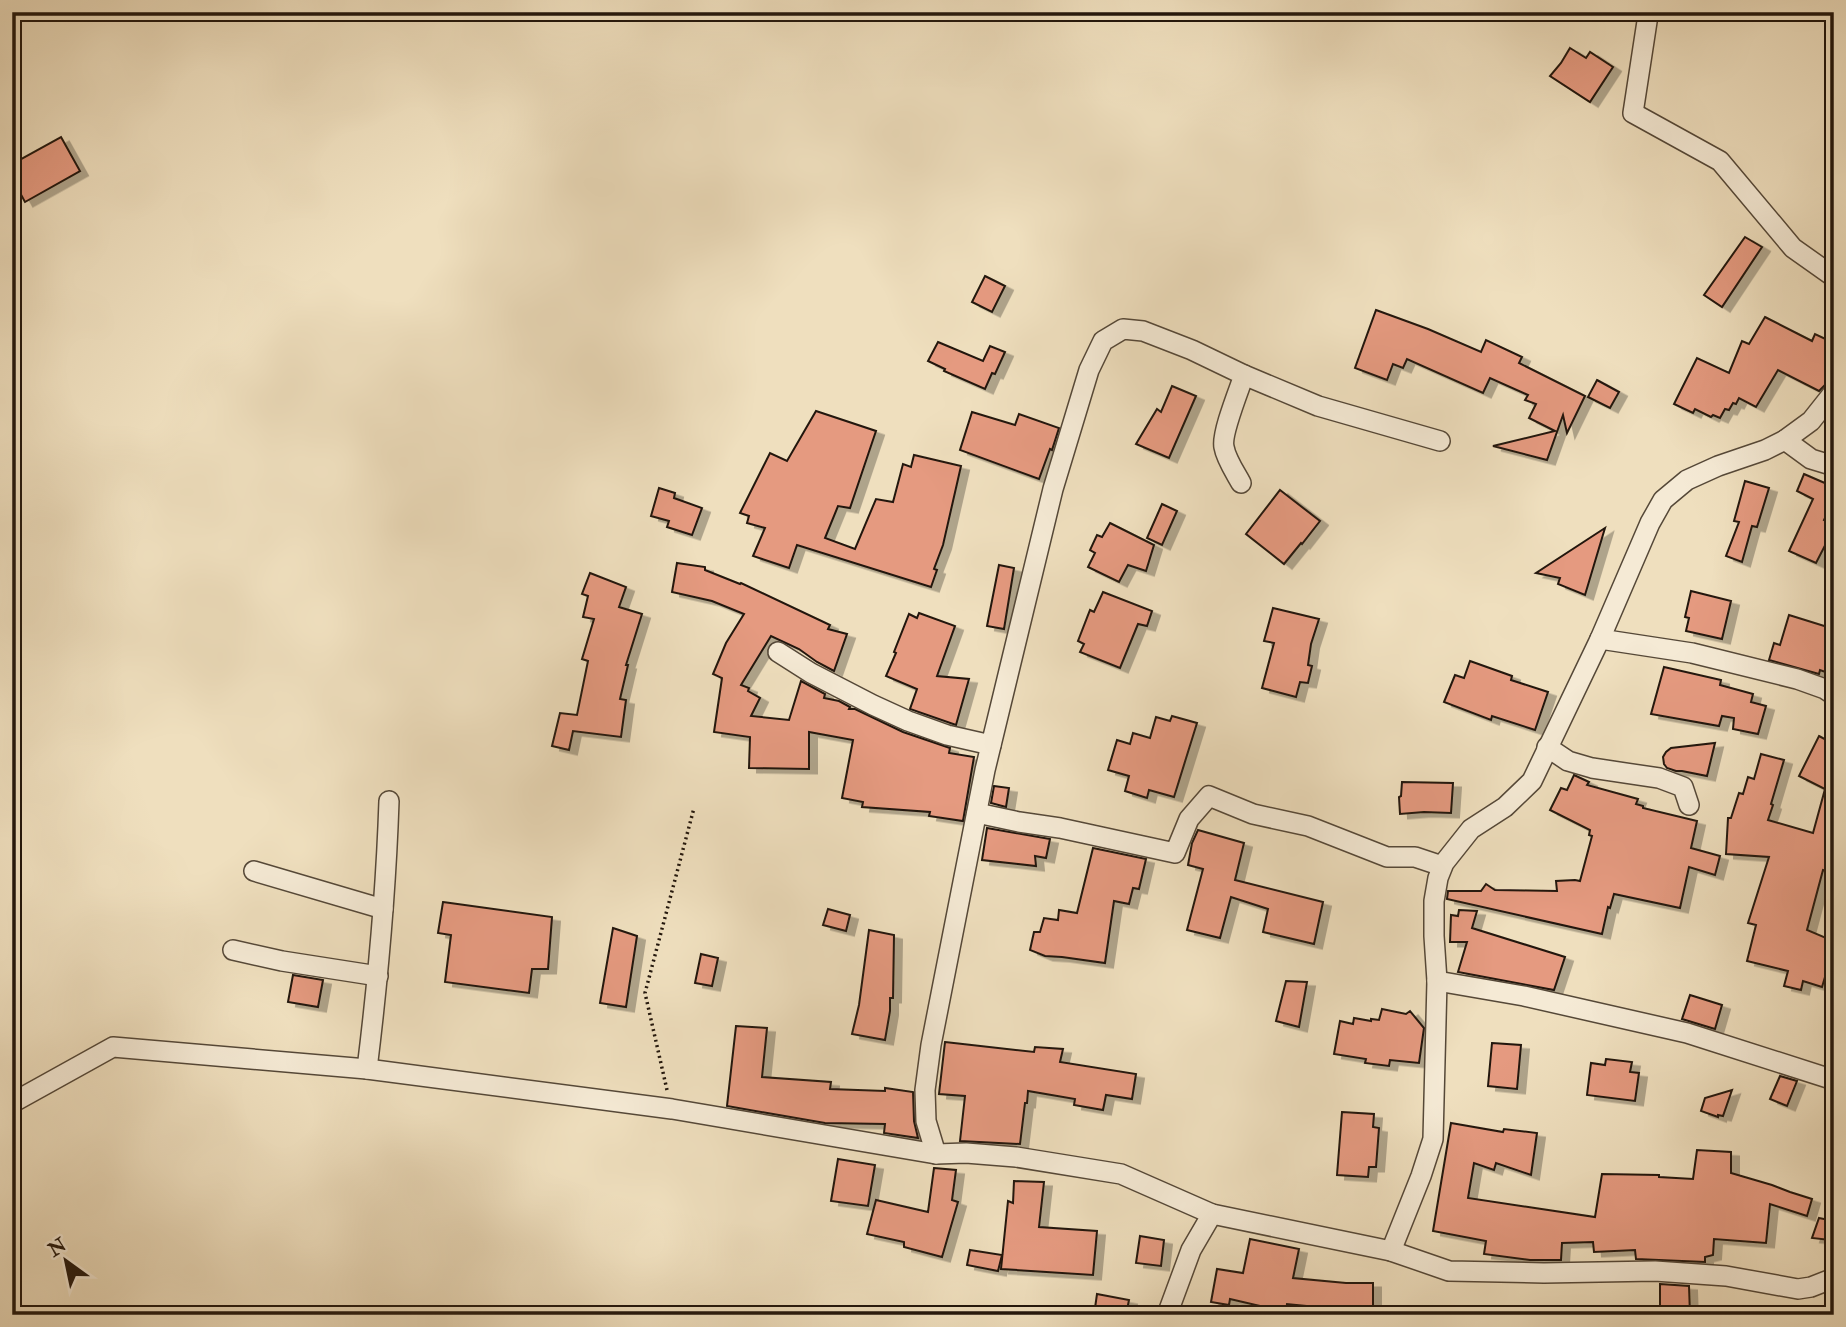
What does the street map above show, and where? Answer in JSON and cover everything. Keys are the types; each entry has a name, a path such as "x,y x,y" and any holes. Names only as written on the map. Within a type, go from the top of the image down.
{"street":[{"path":"1645,12 1648,15 1633,113 1720,161 1793,248 1834,277"},
{"path":"936,1154 926,1121 925,1090 931,1045 977,813 1053,489 1089,370 1102,341 1123,329 1143,331 1192,349 1318,407 1440,441"},
{"path":"1241,483 1223,445 1230,414 1244,375"},
{"path":"1391,1251 1433,1139 1437,981 1434,901 1442,866 1471,829 1504,807 1532,781 1663,500 1687,480 1786,440 1811,421 1834,392"},
{"path":"1786,440 1811,459 1834,466"},
{"path":"1600,639 1726,661 1797,679 1834,695"},
{"path":"778,652 811,673 908,721 947,735 991,745"},
{"path":"1547,747 1568,761 1592,768 1659,778 1683,787 1689,805"},
{"path":"977,813 1175,853 1189,819 1209,796 1253,814 1308,827 1387,857 1415,857 1442,866"},
{"path":"367,1069 378,976 388,801"},
{"path":"254,871 383,909"},
{"path":"233,950 282,961 378,976"},
{"path":"1437,981 1524,996 1687,1033 1834,1080"},
{"path":"12,1103 113,1047 367,1069 672,1109 936,1154 966,1153 1016,1157 1121,1174 1212,1214 1391,1251 1449,1271 1655,1271 1726,1276 1798,1289 1834,1278"},
{"path":"1167,1315 1191,1250 1212,1214"}],"path":[{"path":"672,1109 645,993 694,808"}],"building":[{"path":"1570,48 1586,58 1590,52 1613,67 1590,102 1550,76"},
{"path":"61,137 80,171 25,202 12,178 12,164"},
{"path":"1745,237 1762,247 1722,307 1704,295"},
{"path":"985,276 1005,286 992,312 972,302"},
{"path":"1376,310 1481,352 1486,340 1522,357 1519,363 1585,396 1567,433 1563,415 1547,460 1493,446 1555,431 1529,418 1536,404 1525,400 1528,395 1490,378 1483,393 1407,359 1403,368 1393,364 1387,380 1355,368"},
{"path":"1765,317 1812,341 1815,334 1834,343 1834,380 1829,381 1819,391 1778,370 1756,407 1739,398 1729,410 1725,409 1720,418 1713,415 1711,417 1695,409 1693,413 1674,404 1697,358 1729,373 1742,341 1749,344"},
{"path":"938,342 983,361 990,346 1005,352 985,389 928,361"},
{"path":"1597,380 1619,392 1610,408 1588,397"},
{"path":"1172,386 1196,396 1169,458 1136,444 1157,409 1161,412"},
{"path":"816,411 876,431 850,508 838,506 825,538 855,549 876,499 893,502 903,464 911,467 914,455 961,466 931,587 797,545 789,568 753,556 765,528 747,523 749,516 740,513 770,453 787,461"},
{"path":"972,412 1015,425 1019,414 1059,428 1039,479 960,450"},
{"path":"1804,474 1834,487 1834,499 1824,520 1834,525 1834,528 1816,563 1789,551 1813,499 1797,491"},
{"path":"1745,481 1769,488 1757,527 1752,526 1742,562 1726,556 1739,522 1734,521"},
{"path":"659,488 675,493 674,498 702,508 692,535 667,527 669,521 651,516"},
{"path":"1280,490 1320,521 1284,564 1246,534"},
{"path":"1162,504 1177,511 1162,545 1147,538"},
{"path":"1110,523 1154,545 1146,571 1128,565 1119,582 1088,567 1095,553 1090,550 1097,535 1102,537"},
{"path":"1605,528 1585,595 1558,584 1560,578 1536,573"},
{"path":"677,563 705,567 705,570 741,583 830,625 828,629 847,634 834,671 799,649 771,636 741,685 760,698 751,716 789,720 801,681 825,694 824,698 839,701 850,707 849,709 855,709 903,732 950,748 949,753 974,757 963,821 929,816 930,812 862,807 863,802 842,798 853,740 809,732 809,769 749,768 750,737 714,732 722,678 713,674 726,643 744,614 712,601 672,592"},
{"path":"999,565 1014,568 1004,629 987,626"},
{"path":"590,573 626,587 619,607 642,614 626,665 620,699 626,700 621,737 573,731 569,750 552,746 560,713 577,715 588,661 582,659 594,619 583,617 588,596 582,594"},
{"path":"1691,591 1731,601 1722,639 1686,631 1689,618 1685,617"},
{"path":"1103,592 1152,611 1147,626 1138,624 1120,668 1080,652 1084,644 1078,641 1090,610 1094,612"},
{"path":"1273,608 1319,619 1311,644 1308,665 1312,666 1308,683 1300,682 1296,697 1262,688 1274,643 1264,641"},
{"path":"919,613 955,626 937,676 969,679 956,725 910,709 917,689 886,676 909,614 917,618"},
{"path":"1789,615 1834,629 1834,675 1820,670 1819,674 1769,660 1774,643 1780,645"},
{"path":"1470,661 1512,676 1511,680 1548,692 1535,730 1492,716 1491,720 1444,702 1455,675 1464,678"},
{"path":"1664,667 1721,680 1720,685 1753,694 1751,702 1766,706 1758,734 1733,729 1734,718 1722,716 1719,726 1651,714"},
{"path":"1172,716 1197,723 1174,797 1149,790 1147,798 1125,791 1129,776 1108,770 1117,740 1130,744 1133,733 1150,738 1156,717 1170,721"},
{"path":"1819,736 1834,744 1834,873 1823,870 1807,930 1831,940 1830,946 1834,948 1834,980 1825,977 1822,987 1803,981 1801,990 1784,986 1788,971 1747,961 1756,925 1748,923 1769,857 1726,854 1728,818 1731,818 1739,793 1743,794 1748,777 1754,779 1761,754 1784,760 1768,820 1813,833 1825,789 1799,776"},
{"path":"1715,743 1707,776 1676,771 1664,764 1663,757 1671,748"},
{"path":"1574,775 1589,782 1587,785 1638,799 1636,804 1643,808 1697,821 1691,848 1720,856 1715,875 1689,867 1680,908 1614,894 1602,934 1447,899 1448,891 1481,891 1486,884 1495,890 1557,891 1556,881 1580,881 1592,836 1589,835 1590,830 1550,810 1561,788 1567,790"},
{"path":"1402,782 1453,783 1451,813 1400,814"},
{"path":"994,786 1009,788 1006,807 991,803"},
{"path":"987,828 1050,839 1046,858 1035,856 1036,866 982,860"},
{"path":"1198,830 1244,843 1235,880 1323,902 1314,944 1263,932 1268,909 1231,897 1220,938 1187,930 1203,869 1188,865 1192,843"},
{"path":"1093,848 1146,859 1139,889 1133,888 1129,904 1114,901 1105,963 1045,956 1030,950 1034,932 1040,932 1044,918 1058,920 1059,910 1077,913"},
{"path":"443,902 552,917 548,969 532,969 529,993 445,982 451,935 438,933"},
{"path":"828,909 850,915 846,931 823,925"},
{"path":"1459,910 1477,911 1472,928 1565,957 1554,990 1458,972 1467,942 1450,942 1451,915 1458,916"},
{"path":"613,928 637,936 626,1007 600,1003"},
{"path":"869,930 894,935 893,998 890,998 885,1040 852,1034 859,1005"},
{"path":"701,954 718,958 712,986 695,983"},
{"path":"293,975 323,980 318,1007 288,1002"},
{"path":"1286,981 1307,982 1299,1027 1276,1021"},
{"path":"1690,995 1722,1005 1715,1029 1682,1019"},
{"path":"1382,1009 1406,1014 1410,1011 1424,1028 1419,1063 1390,1060 1389,1066 1365,1063 1366,1059 1334,1054 1340,1021 1353,1024 1354,1018 1379,1020"},
{"path":"736,1026 767,1028 762,1077 831,1082 830,1089 885,1091 885,1088 913,1092 914,1121 918,1138 884,1133 885,1124 825,1123 727,1106"},
{"path":"945,1042 1034,1052 1035,1047 1063,1049 1060,1062 1136,1074 1132,1099 1106,1095 1103,1110 1074,1105 1075,1099 1028,1091 1020,1144 960,1141 965,1096 939,1094"},
{"path":"1492,1043 1521,1045 1517,1089 1488,1086"},
{"path":"1606,1059 1632,1062 1630,1072 1639,1073 1635,1101 1587,1095 1591,1063 1605,1065"},
{"path":"1780,1076 1797,1081 1787,1106 1770,1099"},
{"path":"1732,1090 1723,1116 1701,1111 1705,1098"},
{"path":"1342,1112 1374,1114 1373,1127 1379,1128 1376,1167 1369,1167 1368,1177 1337,1175"},
{"path":"1451,1123 1503,1132 1504,1129 1537,1133 1531,1175 1496,1163 1494,1170 1474,1163 1468,1198 1595,1217 1602,1174 1659,1175 1693,1179 1697,1150 1731,1152 1731,1173 1812,1199 1807,1216 1770,1204 1766,1243 1714,1239 1713,1255 1705,1257 1705,1262 1636,1259 1635,1250 1594,1252 1593,1242 1562,1243 1561,1260 1530,1260 1484,1254 1486,1241 1433,1231"},
{"path":"838,1159 875,1165 868,1206 831,1201"},
{"path":"934,1168 956,1170 952,1200 958,1202 942,1257 904,1247 904,1242 867,1234 876,1200 928,1212"},
{"path":"1014,1181 1044,1182 1039,1227 1097,1231 1093,1275 1001,1269 1008,1201 1013,1203"},
{"path":"1819,1218 1834,1221 1830,1240 1812,1238"},
{"path":"1140,1236 1164,1240 1161,1266 1136,1263"},
{"path":"1250,1239 1299,1249 1293,1278 1373,1283 1373,1315 1347,1315 1347,1310 1287,1304 1286,1312 1230,1299 1229,1305 1211,1302 1217,1269 1243,1273"},
{"path":"970,1250 1002,1255 998,1271 967,1265"},
{"path":"1660,1284 1689,1286 1690,1315 1660,1315"},
{"path":"1097,1294 1129,1300 1126,1315 1094,1315"}]}
